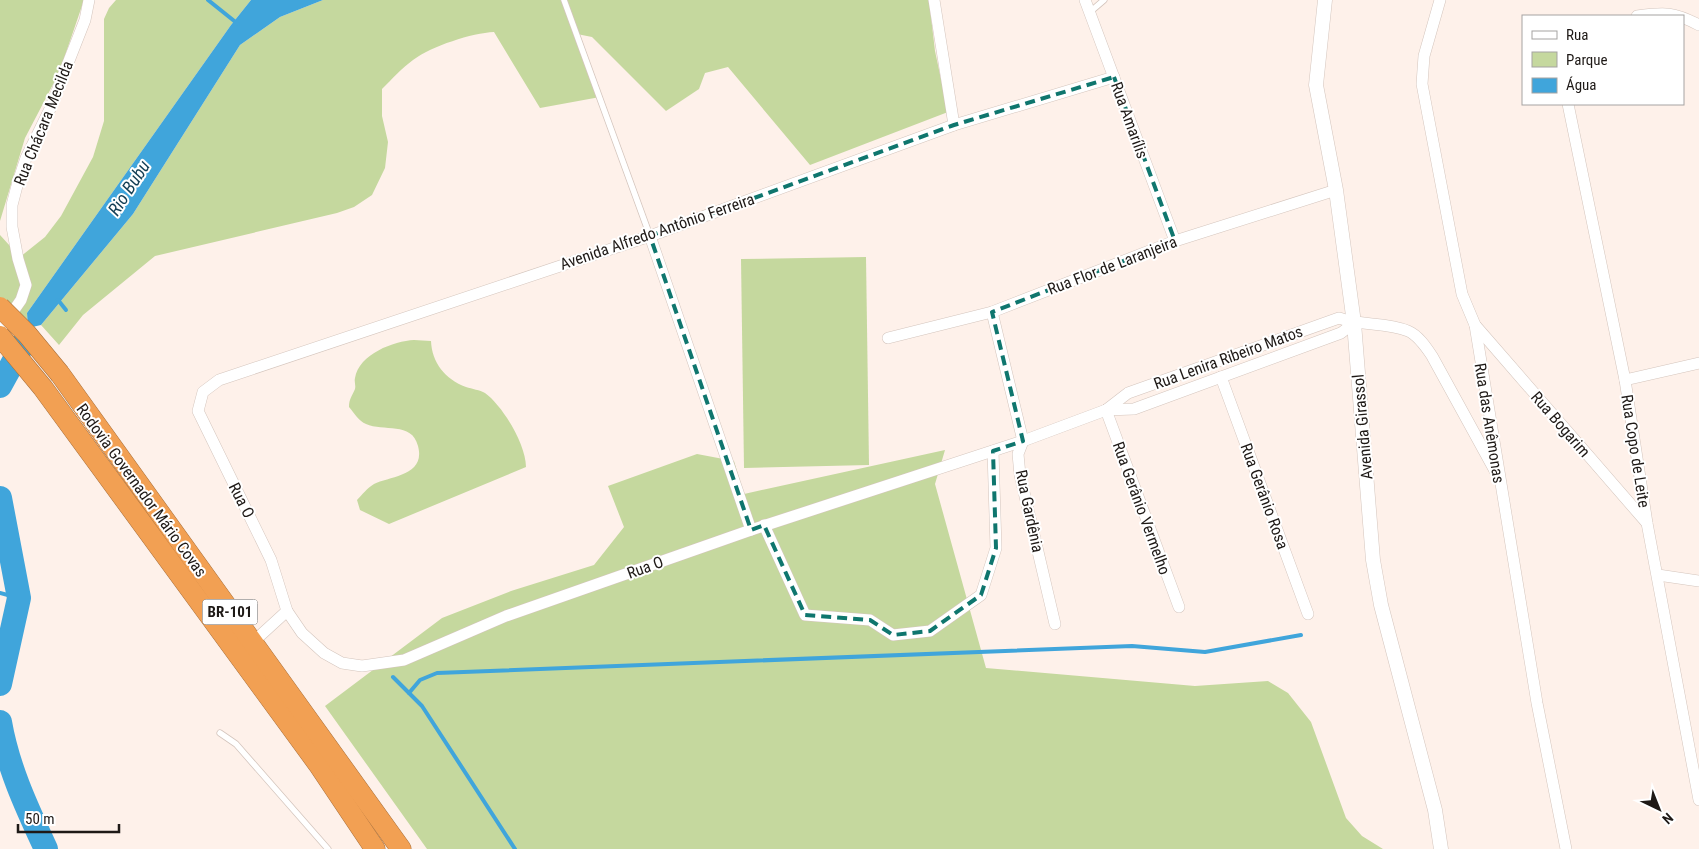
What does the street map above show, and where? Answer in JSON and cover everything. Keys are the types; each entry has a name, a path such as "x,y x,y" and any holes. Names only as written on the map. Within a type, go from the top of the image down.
{"highway":[{"name":"Rodovia Governador Mário Covas","path":"0,307 27,334 60,374 401,849"},
{"name":"Rodovia Governador Mário Covas","path":"0,336 43,388 312,756 375,849"}],"street":[{"name":"Rua Chácara Mecilda","path":"0,330 21,300 26,285 18,259 12,227 12,205 18,182 26,158 50,109 85,20 89,0"},
{"path":"934,0 954,124"},
{"name":"Rua Amarílis","path":"1085,0 1175,241"},
{"name":"Avenida Girassol","path":"1325,0 1316,85 1336,190 1354,323 1373,560 1381,605 1435,810 1441,849"},
{"name":"Rua das Anêmonas","path":"1440,0 1424,56 1422,84 1462,294 1475,326 1537,703 1566,849"},
{"path":"1644,15 1667,12 1679,15"},
{"path":"1684,17 1699,25"},
{"name":"Avenida Alfredo Antônio Ferreira","path":"203,392 225,377 650,236 954,124 1114,77"},
{"name":"Rua Copo de Leite","path":"1568,105 1625,380 1647,523 1699,800"},
{"name":"Rua Flor de Laranjeira","path":"888,338 992,312 1175,241 1336,190"},
{"path":"650,236 751,530"},
{"name":"Rua Gardênia","path":"992,312 1023,441 1018,454 1020,475 1055,624"},
{"name":"Rua Lenira Ribeiro Matos","path":"1106,410 1128,393 1339,318 1354,323 1409,331 1421,341 1432,356 1499,478"},
{"name":"Rua Lenira Ribeiro Matos","path":"1023,441 1106,410 1134,408 1221,378 1341,333 1354,323"},
{"name":"Rua Bogarim","path":"1475,326 1647,523"},
{"path":"1625,380 1699,363"},
{"name":"Rua Gerânio Rosa","path":"1221,378 1308,614"},
{"name":"Rua O","path":"203,392 199,402 201,419 272,560 287,610 302,633 330,656 342,663 362,666 404,660 506,616 764,525 1023,441"},
{"name":"Rua Gerânio Vermelho","path":"1106,410 1179,607"},
{"path":"764,525 805,615 870,620 893,635 930,632 982,595 996,548 993,451"},
{"path":"1658,575 1699,581"},
{"path":"252,643 287,610"}],"lane":[{"path":"564,0 650,236"},
{"path":"1090,12 1104,0"},
{"path":"220,733 236,744 328,849"}],"highlighted area":[{"path":"1114,77 1175,241 992,312 1023,441 993,451 996,548 981,595 930,631 893,635 870,620 805,615 764,525 751,530 650,236 954,125"}],"green space":[{"path":"0,0 84,0 59,73 25,138 0,221"},
{"path":"116,0 251,0 231,25 27,313 28,328 0,299 0,235 20,257 45,237 61,216 93,157 104,121 104,19 109,8"},
{"path":"323,0 929,0 935,51 948,112 810,165 728,67 705,73 699,89 666,111 592,37 577,34 600,97 540,108 494,32 464,38 441,45 421,55 405,66 382,89 382,116 388,142 385,168 372,195 354,207 337,213 155,256 83,315 59,345 41,325 133,214 240,45 280,17"},
{"path":"866,257 869,465 744,468 741,259"},
{"path":"414,340 431,341 437,363 446,375 459,384 485,393 492,399 506,416 518,437 526,467 389,524 360,510 357,500 374,484 412,469 417,463 419,456 418,446 415,438 403,430 363,423 349,407 349,404 355,389 355,378 363,362 378,350 397,343"},
{"path":"945,450 935,484 986,668 1195,686 1268,681 1288,693 1311,722 1346,818 1362,836 1383,849 427,849 325,706 442,618 511,591 594,565 624,527 608,486 697,454 734,461 744,494"}],"water":[{"path":"251,0 323,0 280,17 240,45 133,214 41,325 28,328 27,313 231,25"}],"waterway":[{"path":"208,0 238,24"},
{"path":"58,300 66,310"},
{"name":"Rio Bubu","path":"0,386 27,337"},
{"name":"Rio Bubu","path":"0,498 19,598 0,684"},
{"path":"0,593 19,598"},
{"path":"409,693 420,680 437,673 1132,646 1205,652 1301,635"},
{"path":"393,677 422,706 515,849"},
{"name":"Rio Bubu","path":"0,722 13,772 46,849"}]}
